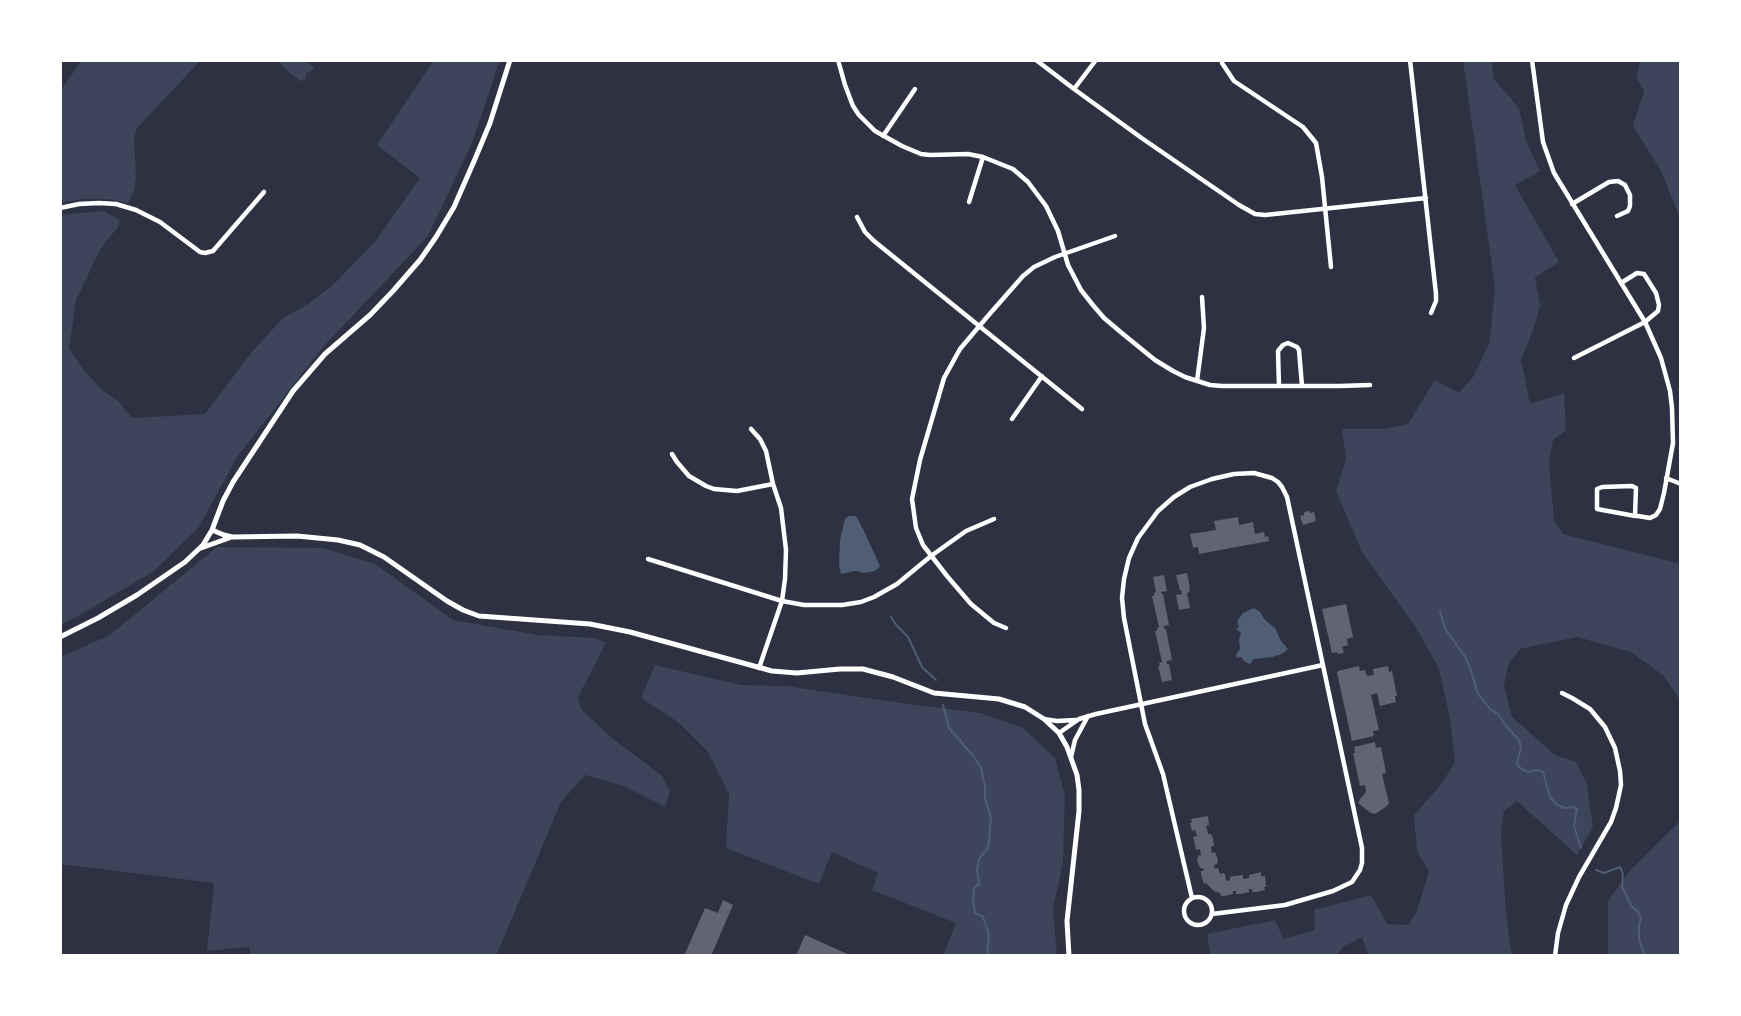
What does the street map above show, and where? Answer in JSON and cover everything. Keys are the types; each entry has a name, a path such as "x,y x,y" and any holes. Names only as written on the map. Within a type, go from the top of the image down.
{"street":[{"path":"200,549 212,530 233,482 293,391 325,354 370,315 393,291 420,260 436,237 454,207 475,159 490,123 510,60"},
{"path":"838,60 844,85 853,106 868,124 883,136 902,146 930,155 968,154 983,158 1013,170 1034,188 1052,218 1068,265 1081,290 1104,318 1155,360 1173,371 1197,381 1222,386 1370,385"},
{"path":"1036,60 1143,139 1248,210 1265,215 1426,198"},
{"path":"1074,89 1096,60"},
{"path":"1410,60 1436,294 1436,302 1431,313"},
{"path":"1532,60 1543,142 1554,173 1645,322 1661,358 1670,391 1673,443 1662,501 1656,515 1650,518 1635,516 1597,509 1598,489 1632,486 1636,488 1635,516"},
{"path":"1222,63 1234,81 1303,127 1316,143 1326,210 1331,267"},
{"path":"883,136 915,89"},
{"path":"969,202 983,158"},
{"path":"1572,204 1609,182 1618,181 1624,185 1630,195 1630,206 1628,211 1617,216"},
{"path":"60,208 89,202 116,204 136,210 160,222 200,252 205,253 213,251 264,192"},
{"path":"857,217 865,232 874,242 1082,409"},
{"path":"1006,628 994,622 971,604 923,545 913,513 912,498 916,477 944,378 960,349 1028,272 1044,262 1115,236"},
{"path":"1574,358 1645,322 1658,311 1659,305 1651,284 1644,274 1631,276 1621,283"},
{"path":"1197,381 1204,328 1203,297"},
{"path":"1279,386 1278,351 1288,343 1299,350 1302,386"},
{"path":"1012,419 1042,376"},
{"path":"751,429 760,439 766,451 781,508 786,550 782,601 759,668"},
{"path":"672,454 689,476 714,489 737,491 773,484"},
{"path":"1192,898 1163,774 1148,733 1141,704 1123,608 1122,589 1129,558 1138,538 1158,511 1174,497 1200,483 1223,476 1254,473 1272,478 1282,487 1287,497 1363,855 1360,870 1352,882 1346,886 1294,903 1212,914"},
{"path":"1666,478 1681,484"},
{"path":"648,559 782,601 826,606 861,602 897,584 931,556 974,527 994,519"},
{"path":"212,530 232,537"},
{"path":"60,637 131,599 200,549 232,537 297,536 351,543 366,548 384,557 447,602 471,613 489,617 590,624 644,636 759,668 797,673 852,669 873,671 934,693 1009,701 1025,706 1059,733 1077,775 1079,798 1068,910 1069,956"},
{"path":"1059,733 1088,716 1323,665"},
{"path":"1555,956 1558,933 1566,905 1579,877 1611,822 1621,784 1615,748 1605,727 1590,710 1562,693"},
{"path":"1071,757 1077,733 1088,716"},
{"path":"1044,719 1079,720"},
{"path":"1201,897 1208,901 1212,914 1207,922 1193,924 1184,914 1185,904 1192,898 1201,897"}],"shaded area":[{"path":"82,60 201,60 137,128 134,137 136,177 134,191 128,203 107,199 83,199 60,203 60,91"},
{"path":"276,60 304,60 315,68 306,74 305,80 301,81"},
{"path":"434,60 500,60 472,143 428,236 323,347 237,457 199,527 154,571 60,625 60,215 104,211 120,220 118,227 101,248 76,300 69,348 83,369 101,389 118,401 132,418 205,414 251,353 283,318 307,305 333,285 374,243 420,178 377,145"},
{"path":"1463,60 1492,60 1494,79 1519,108 1526,141 1540,171 1515,185 1559,262 1535,277 1540,305 1534,328 1521,360 1530,404 1564,393 1566,430 1553,440 1549,465 1554,520 1563,534 1681,564 1681,702 1664,676 1631,652 1577,637 1520,649 1508,665 1504,686 1512,717 1555,755 1576,762 1587,784 1593,827 1577,855 1517,801 1504,811 1501,832 1506,913 1512,956 1369,956 1362,937 1343,947 1336,956 1210,956 1207,934 1275,920 1284,939 1315,930 1314,910 1371,895 1387,924 1408,925 1417,911 1429,871 1417,851 1414,815 1440,786 1455,762 1449,714 1439,669 1417,629 1362,552 1336,491 1346,459 1342,429 1384,429 1408,424 1435,380 1459,393 1473,377 1489,344 1495,288"},
{"path":"1641,60 1681,60 1681,220 1661,171 1633,126 1644,90 1636,77"},
{"path":"849,516 856,516 864,531 880,566 875,571 841,574 840,540 845,519"},
{"path":"217,547 323,548 375,564 453,620 538,635 594,638 606,643 578,697 581,709 613,739 661,775 670,791 665,807 624,786 585,775 561,802 496,956 251,956 249,947 207,951 214,883 60,864 60,657 110,635"},
{"path":"1254,608 1275,628 1288,649 1272,657 1254,659 1250,664 1241,657 1237,658 1241,633 1236,629 1239,627 1237,621 1243,613"},
{"path":"655,665 741,685 786,686 981,713 1023,728 1055,758 1065,795 1063,863 1053,908 1057,956 943,956 956,923 872,890 878,873 832,852 819,884 726,848 729,794 708,752 678,722 641,698"},
{"path":"1681,807 1681,956 1608,956 1608,901 1631,869 1678,823"}],"building":[{"path":"1309,511 1314,512 1316,521 1303,525 1300,516"},
{"path":"1238,517 1239,525 1253,522 1255,534 1264,532 1269,541 1199,554 1198,547 1193,548 1190,534 1216,530 1214,521"},
{"path":"1187,573 1190,608 1179,610 1176,595 1182,594 1176,575"},
{"path":"1164,575 1167,591 1161,592 1169,625 1164,626 1164,629 1166,629 1172,660 1167,661 1167,664 1169,664 1172,680 1162,682 1158,666 1162,662 1155,631 1159,627 1152,596 1156,592 1153,577"},
{"path":"1346,604 1353,637 1347,639 1348,645 1342,647 1344,653 1332,653 1322,609"},
{"path":"1359,666 1360,671 1365,670 1367,676 1374,675 1373,669 1388,666 1389,672 1392,671 1397,696 1395,696 1396,702 1380,706 1377,693 1371,695 1379,730 1373,731 1374,736 1352,741 1337,673"},
{"path":"1375,742 1376,748 1381,747 1386,773 1382,774 1389,803 1375,814 1358,803 1366,792 1365,785 1360,786 1353,753 1355,753 1354,747"},
{"path":"1208,816 1209,825 1206,826 1208,834 1211,834 1213,838 1212,853 1215,852 1218,860 1214,865 1215,869 1218,868 1220,874 1225,874 1226,881 1230,880 1230,877 1243,875 1243,879 1261,872 1261,876 1265,876 1265,890 1252,892 1252,889 1249,889 1249,892 1241,894 1233,891 1233,894 1221,896 1206,883 1204,884 1201,871 1204,871 1197,860 1201,855 1200,849 1196,850 1193,837 1197,836 1195,830 1192,831 1190,823 1191,819"},
{"path":"723,900 733,905 711,956 684,956 705,908 718,913"},
{"path":"805,935 852,956 796,956"}],"waterway":[{"path":"1440,611 1445,629 1470,667 1478,694 1519,740 1521,747 1517,763 1520,768 1528,772 1537,770 1543,772 1550,797 1556,804 1564,808 1577,809 1574,826 1581,848"},
{"path":"891,617 908,637 922,667 936,680"},
{"path":"943,705 949,728 981,768 985,799 991,817 988,848 979,859 977,869 979,884 974,888 973,900 975,913 983,917 989,934 987,956"},
{"path":"1596,870 1604,873 1620,867 1623,874 1622,887 1632,907 1641,918 1639,939 1645,956"}]}
